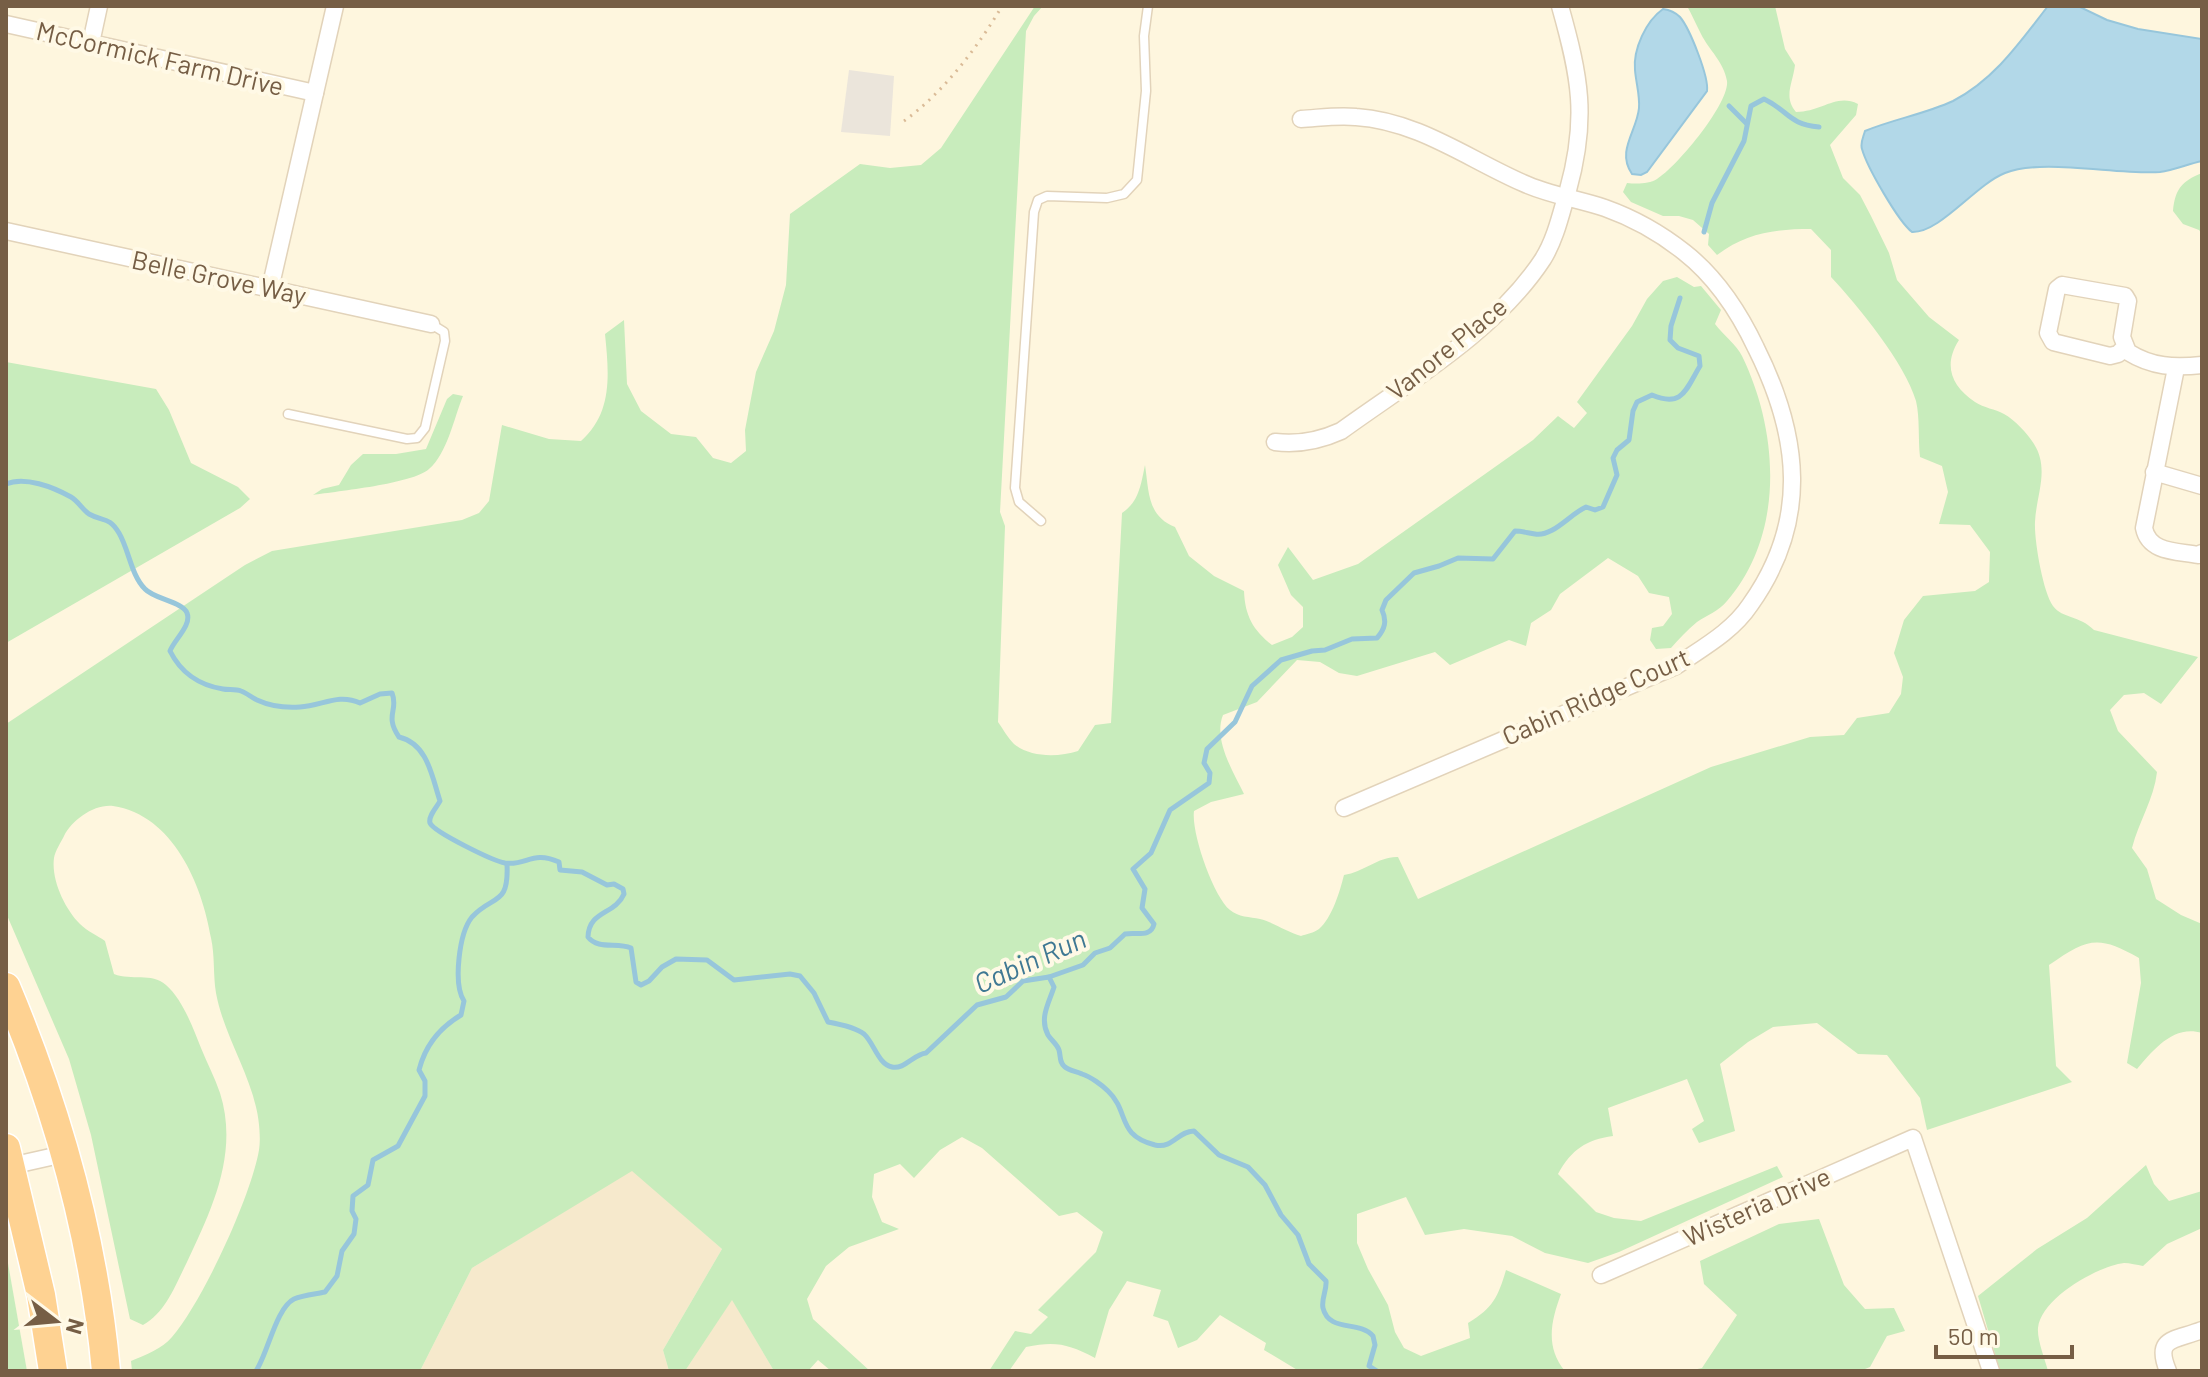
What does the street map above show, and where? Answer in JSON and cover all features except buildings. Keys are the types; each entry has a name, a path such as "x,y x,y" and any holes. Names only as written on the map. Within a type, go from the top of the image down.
{"highway":[{"path":"6,987 64,1154 92,1273 106,1371"},
{"path":"8,1160 41,1295 53,1371"}],"street":[{"path":"91,43 99,6"},
{"path":"270,289 335,6"},
{"name":"Vanore Place","path":"1275,442 1323,440 1341,431 1473,334 1505,305 1544,257 1553,240 1566,197 1576,161 1580,128 1576,62 1560,6"},
{"name":"McCormick Farm Drive","path":"6,24 315,93"},
{"name":"Cabin Ridge Court","path":"1301,119 1353,116 1403,126 1438,139 1528,185 1617,213 1663,236 1706,273 1746,327 1772,379 1786,419 1793,479 1788,524 1772,571 1749,607 1725,633 1676,666 1344,808"},
{"name":"Belle Grove Way","path":"6,231 431,324"},
{"path":"2125,347 2118,354 2110,356 2053,342 2048,333 2057,289 2062,285 2125,296 2128,301 2122,337 2125,347 2138,358 2156,365 2176,368 2202,365"},
{"path":"2176,368 2144,528 2153,545 2198,555 2202,553"},
{"path":"2154,472 2202,486"},
{"name":"Wisteria Drive","path":"1601,1275 1913,1138 1991,1371"},
{"path":"8,1160 64,1154"},
{"path":"2168,1371 2161,1350 2165,1344 2202,1330"}],"lane":[{"path":"1041,521 1019,502 1015,488 1034,212 1038,200 1047,196 1107,198 1124,194 1137,180 1146,91 1144,36 1148,6"},
{"path":"288,414 407,439 417,438 425,428 446,336 441,328 431,324"}],"path":[{"path":"904,121 949,78 1002,6"}],"shaded area":[{"path":"849,70 894,76 890,136 841,132"},
{"path":"632,1170 722,1249 663,1350 669,1371 420,1371 472,1268"},
{"path":"732,1299 774,1371 685,1371"}],"green space":[{"path":"1035,6 1043,6 1026,31 1000,512 1005,526 998,722 1014,744 1037,754 1070,753 1078,751 1095,725 1111,723 1122,513 1136,498 1145,465 1154,509 1175,527 1189,556 1214,576 1244,591 1251,622 1272,645 1292,637 1303,627 1303,607 1291,595 1278,565 1288,547 1313,580 1358,564 1533,440 1558,416 1574,428 1587,413 1577,402 1632,326 1647,299 1663,281 1677,277 1694,287 1701,286 1721,310 1715,324 1742,356 1763,417 1769,449 1767,514 1759,545 1746,574 1727,601 1693,625 1671,648 1656,649 1650,640 1652,628 1663,626 1672,614 1669,597 1649,593 1638,576 1608,558 1560,594 1551,610 1531,623 1526,646 1509,640 1450,665 1435,652 1357,676 1339,673 1320,662 1297,660 1257,702 1223,715 1222,745 1244,794 1211,802 1194,811 1196,833 1210,878 1223,903 1233,912 1265,920 1301,936 1324,924 1335,904 1344,875 1384,859 1398,857 1418,899 1711,767 1810,737 1844,735 1857,718 1889,713 1901,694 1903,677 1894,653 1904,620 1923,596 1975,591 1989,582 1990,552 1970,525 1939,524 1948,492 1942,466 1920,457 1916,401 1902,370 1880,336 1831,277 1831,250 1811,229 1750,237 1717,255 1708,245 1709,234 1693,220 1663,216 1631,202 1623,192 1627,183 1654,181 1666,173 1711,119 1726,91 1723,68 1687,6 1775,6 1785,49 1795,65 1789,95 1796,112 1843,101 1858,104 1856,115 1830,145 1843,178 1860,195 1889,253 1897,280 1929,317 1959,340 1951,358 1955,382 1978,404 2001,412 2012,420 2039,453 2042,473 2035,522 2036,541 2043,578 2053,606 2094,630 2198,657 2161,704 2144,693 2124,695 2110,710 2118,731 2157,772 2132,848 2147,869 2156,899 2202,924 2202,1033 2192,1031 2173,1035 2137,1069 2127,1063 2141,983 2139,958 2113,945 2092,943 2073,950 2049,965 2056,1066 2072,1082 1927,1130 1920,1098 1887,1055 1858,1054 1817,1023 1773,1027 1720,1064 1735,1131 1699,1143 1692,1129 1704,1121 1687,1079 1608,1108 1613,1136 1581,1147 1558,1174 1596,1212 1641,1221 1777,1166 1783,1177 1619,1252 1588,1263 1545,1253 1512,1236 1464,1229 1425,1235 1406,1197 1357,1214 1357,1243 1388,1305 1395,1332 1404,1348 1421,1356 1470,1338 1468,1323 1493,1301 1506,1270 1561,1294 1552,1343 1565,1371 1299,1371 1264,1350 1266,1343 1220,1315 1197,1340 1178,1348 1168,1321 1153,1316 1161,1290 1127,1281 1109,1310 1095,1358 1062,1345 1036,1345 1026,1347 1009,1371 989,1371 1015,1331 1031,1334 1048,1317 1038,1310 1096,1252 1103,1232 1077,1212 1059,1216 982,1148 962,1137 940,1150 914,1178 900,1164 874,1174 872,1197 882,1222 899,1229 849,1247 826,1266 807,1299 813,1319 870,1371 831,1371 818,1360 808,1371 774,1371 732,1300 685,1371 669,1371 663,1350 722,1249 632,1171 472,1268 420,1371 132,1371 131,1361 153,1351 172,1337 211,1274 236,1220 254,1170 260,1145 257,1112 219,1007 207,917 192,875 181,855 168,837 134,812 106,806 84,814 68,830 55,855 55,875 60,894 80,924 105,941 114,974 160,981 178,998 216,1082 225,1115 226,1137 220,1180 196,1242 174,1289 158,1313 143,1325 130,1319 91,1135 69,1059 6,913 6,724 245,565 272,551 462,520 479,513 489,501 502,425 549,439 581,441 591,430 599,418 606,392 605,334 624,320 627,384 641,411 671,434 696,437 713,458 731,463 746,451 745,430 756,372 774,331 786,285 790,214 860,164 890,168 921,165 941,148"},
{"path":"2202,173 2202,234 2183,224 2173,211 2181,187"},
{"path":"6,362 156,389 169,410 191,463 238,487 250,499 240,508 6,643"},
{"path":"453,394 463,396 441,454 429,469 391,483 313,495 339,485 351,465 363,454 396,454 426,449 447,399"},
{"path":"2146,1165 2154,1184 2169,1201 2202,1191 2202,1228 2167,1244 2143,1266 2113,1265 2072,1285 2041,1317 2038,1328 2040,1344 2048,1371 2000,1371 1978,1296 2037,1249 2087,1218"},
{"path":"1819,1219 1844,1285 1865,1309 1894,1308 1905,1331 1887,1336 1870,1367 1860,1371 1688,1371 1702,1368 1737,1315 1704,1284 1700,1261 1779,1224"},
{"path":"6,1252 27,1371 6,1371"}],"water":[{"path":"2048,6 2078,6 2107,20 2138,29 2202,39 2202,161 2160,172 2059,167 2021,169 1994,179 1934,225 1912,232 1891,206 1870,168 1861,147 1865,131 1942,106 1968,92 2006,59"},
{"path":"1663,9 1676,14 1684,23 1702,65 1707,91 1647,172 1632,174 1626,157 1639,108 1636,53 1646,28"}],"waterway":[{"name":"Cabin Run","path":"1704,232 1712,203 1744,141 1751,106 1764,99 1795,120 1819,127"},
{"path":"1729,106 1746,123"},
{"name":"Cabin Run","path":"6,484 22,481 48,486 71,497 89,514 112,524 119,533 136,577 145,589 180,606 187,613 185,627 170,651 179,666 198,681 241,691 267,704 289,707 344,699 360,703 380,694 392,693 395,729 399,737 409,741 423,754 440,801 431,815 430,823 452,839 498,861 513,863 536,858 550,859 559,862 560,870 582,872 607,885 614,884 623,889 620,901 593,922 588,937 602,945 631,948 636,982 641,985 649,981 662,967 676,959 707,960 734,980 790,974 800,976 814,993 828,1022 860,1032 868,1038 883,1062 896,1067 926,1053 977,1005 1006,997 1023,981 1049,977 1083,965 1095,953 1110,948 1125,934 1150,931 1154,924 1142,908 1145,889 1133,869 1151,853 1170,810 1209,783 1210,773 1204,763 1207,749 1235,722 1252,686 1281,660 1325,650 1352,639 1377,638 1384,625 1382,610 1386,600 1414,573 1458,558 1493,559 1515,531 1542,534 1555,529 1586,507 1595,510 1603,507 1617,475 1613,458 1629,440 1637,402 1652,395 1677,398 1687,389 1700,366 1699,356 1678,348 1670,340 1680,298"},
{"path":"256,1371 277,1321 288,1304 294,1299 325,1292 337,1276 342,1251 354,1234 353,1196 368,1185 373,1160 398,1146 425,1096 425,1081 419,1070 425,1053 440,1032 461,1015 464,1001 458,971 467,925 472,917 502,894 507,864"},
{"path":"1049,977 1054,987 1044,1023 1058,1048 1063,1065 1093,1079 1108,1091 1129,1129 1143,1141 1161,1146 1194,1131 1219,1155 1248,1167 1265,1185 1281,1215 1298,1235 1309,1264 1326,1281 1323,1305 1326,1316 1338,1324 1361,1328 1373,1336 1375,1345 1369,1366 1377,1371"}]}
